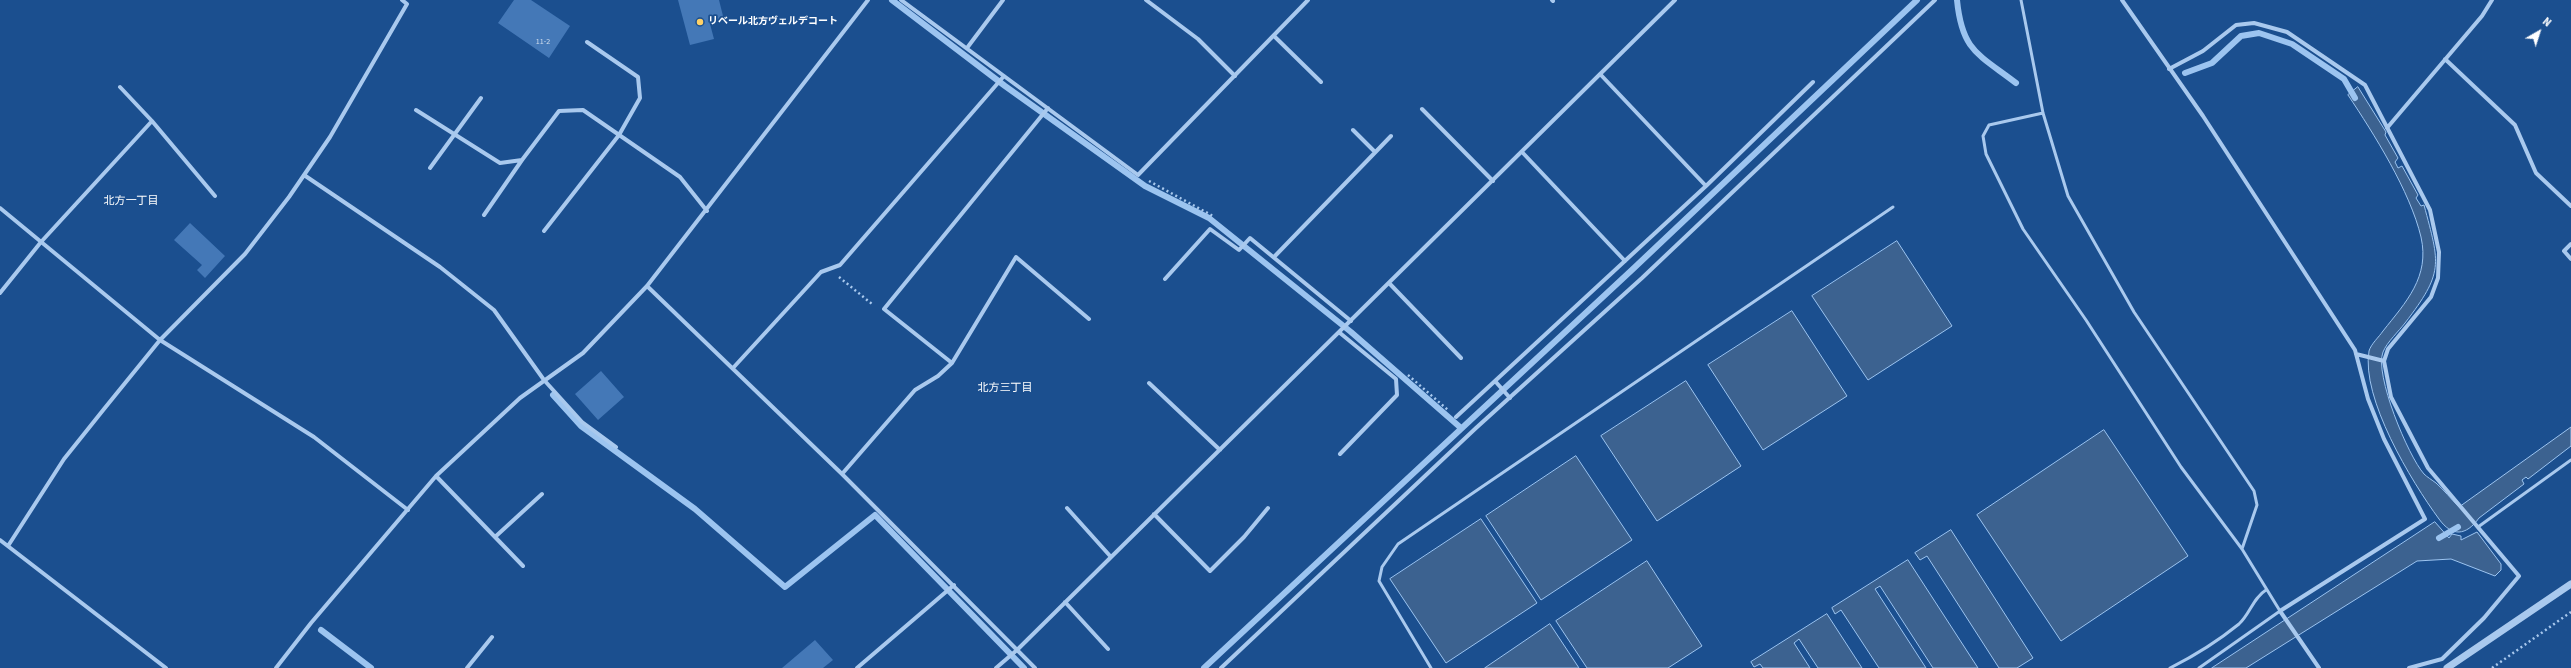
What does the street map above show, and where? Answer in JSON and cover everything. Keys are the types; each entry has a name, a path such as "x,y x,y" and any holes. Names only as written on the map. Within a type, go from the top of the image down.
{"street":[{"path":"8,546 64,459 160,340 245,254 304,175 330,137 407,4 402,0"},
{"path":"276,668 436,476 520,398 582,353 647,286 707,211 868,0"},
{"path":"901,0 967,48 1001,80 1045,112 1138,175 1308,0"},
{"path":"967,48 1003,0"},
{"path":"1146,0 1198,39 1235,76"},
{"path":"996,668 1013,654 1340,333 1674,0"},
{"path":"1221,668 1508,396 1642,278 1935,0"},
{"path":"2122,0 2203,116 2356,354 2368,399 2384,439 2425,519 2280,611 2318,668"},
{"path":"2387,128 2482,16 2490,1"},
{"path":"2169,69 2203,51 2236,25 2254,23 2287,32 2365,85 2430,210 2439,252 2438,278 2431,297 2388,349 2384,361 2391,397 2428,468 2519,576 2484,618 2442,659 2409,668"},
{"path":"1274,36 1321,82"},
{"path":"544,231 619,135 640,98 638,77 587,42"},
{"path":"2445,59 2515,125 2536,173 2571,206"},
{"path":"1600,74 1706,186"},
{"path":"733,368 821,272 840,265 1001,80"},
{"path":"1456,416 1496,383 1706,186 1813,82"},
{"path":"120,87 152,121 215,196"},
{"path":"430,168 481,98"},
{"path":"1422,109 1493,180"},
{"path":"416,110 500,163 522,160"},
{"path":"484,215 522,160 560,111 583,110 680,177 707,211"},
{"path":"952,363 884,309 1045,112"},
{"path":"0,293 41,242 152,121"},
{"path":"1353,130 1375,152"},
{"path":"1274,257 1391,136"},
{"path":"1522,152 1625,261"},
{"path":"304,175 440,267 494,310 544,380 582,422 616,447"},
{"path":"0,208 160,340 314,437 408,510"},
{"path":"1165,279 1210,230 1239,250 1250,238 1351,322"},
{"path":"2571,244 2564,251 2571,259"},
{"path":"842,474 915,390 938,376 952,363 1016,257 1089,319"},
{"path":"1389,283 1462,358"},
{"path":"647,286 842,474 1035,668"},
{"path":"1340,333 1396,379 1397,395 1340,454"},
{"path":"2356,354 2384,361"},
{"path":"1149,383 1220,450"},
{"path":"1496,383 1508,396"},
{"path":"436,476 523,566"},
{"path":"495,537 542,494"},
{"path":"1067,508 1111,557"},
{"path":"1154,514 1210,571 1244,537 1268,508"},
{"path":"0,540 166,668"},
{"path":"2442,659 2446,668 2571,584"},
{"path":"857,668 954,585"},
{"path":"1065,602 1108,649"},
{"path":"468,668 492,637"}],"lane":[{"path":"2021,0 2043,113 2068,196 2134,312 2254,491 2257,505 2242,549"},
{"path":"2043,113 1989,125 1983,136 1986,154 1995,176 2027,235 2086,320 2181,467 2242,549 2280,611 2199,668"},
{"path":"1431,668 1379,581 1382,567 1398,544 1893,207"},
{"path":"2478,526 2571,460"},
{"path":"2170,668 2188,658 2240,623 2259,595 2266,590"}],"path":[{"path":"1138,175 1216,218"},
{"path":"829,270 874,306 884,309"},
{"path":"2492,668 2571,612"}],"water":[{"path":"2358,87 2386,132 2385,135 2398,158 2395,162 2398,168 2402,166 2418,195 2416,198 2421,206 2424,205 2433,242 2435,267 2427,291 2418,306 2385,348 2382,363 2383,378 2394,414 2417,464 2424,474 2436,483 2459,507 2571,427 2571,446 2528,479 2526,477 2522,480 2524,484 2464,531 2459,532 2449,529 2439,519 2428,503 2402,462 2390,438 2380,415 2373,392 2369,370 2370,348 2408,299 2419,277 2423,251 2416,219 2400,182 2380,145 2348,95"},
{"path":"1897,241 1952,326 1868,380 1812,296"},
{"path":"1792,311 1847,396 1763,450 1708,365"},
{"path":"1686,381 1741,466 1657,521 1601,436"},
{"path":"2104,430 2188,556 2061,641 1977,515"},
{"path":"1576,456 1632,540 1541,600 1486,516"},
{"path":"1481,519 1537,603 1446,663 1390,579"},
{"path":"2435,522 2449,538 2452,534 2461,536 2461,540 2477,532 2501,564 2501,570 2495,576 2451,559 2417,561 2246,668 2212,668"},
{"path":"1951,530 2033,658 2017,668 1999,668 1927,556 1920,560 1915,553"},
{"path":"1908,560 1978,668 1933,668 1880,586 1875,589 1926,668 1879,668 1841,610 1835,614 1832,608"},
{"path":"1647,561 1702,646 1668,668 1587,668 1556,621"},
{"path":"1827,614 1862,668 1818,668 1799,639 1794,643 1810,668 1763,668 1760,664 1754,667 1751,662"},
{"path":"1550,624 1579,668 1485,668"}],"building":[{"path":"514,0 531,0 570,26 549,58 498,23"},
{"name":"リベール北方ヴェルデコート","path":"678,0 719,0 724,20 710,24 714,39 690,45"},
{"path":"190,223 225,256 205,278 197,270 202,265 174,240"},
{"path":"601,371 624,397 598,420 575,394"},
{"path":"815,640 833,660 823,668 782,668"}],"waterway":[{"path":"892,0 1005,86 1145,186 1209,218 1351,332 1461,428"},
{"path":"1204,668 1634,268 1917,0"},
{"path":"1957,0 1959,17 1963,30 1974,50 1991,65 2016,83"},
{"path":"2185,73 2212,63 2241,36 2259,33 2292,44 2344,79 2355,98"},
{"path":"553,395 581,426 695,509 785,587 875,515 1024,668"},
{"path":"2439,538 2458,527"},
{"path":"321,630 371,668"}],"place":[{"name":"リベール北方ヴェルデコート","path":"700,22"}],"district":[{"name":"北方一丁目","path":"131,202"},
{"name":"北方三丁目","path":"1005,389"}]}
